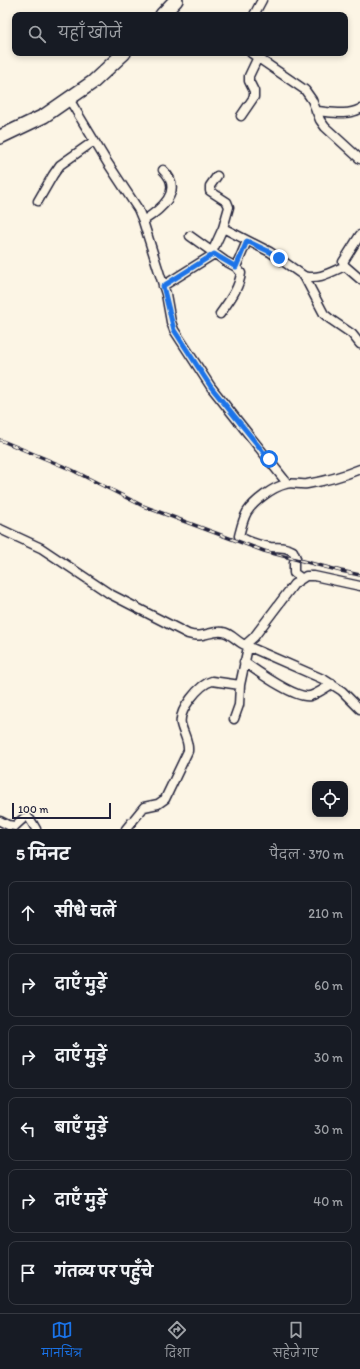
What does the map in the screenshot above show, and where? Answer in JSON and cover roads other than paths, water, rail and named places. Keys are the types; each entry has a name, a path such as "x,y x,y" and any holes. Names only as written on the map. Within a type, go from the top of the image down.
{"highway":[{"path":"166,12 176,0"},
{"path":"0,137 44,116 93,82 121,56"}],"street":[{"path":"256,12 262,0"},
{"path":"241,116 254,97 254,91 249,81 254,56"},
{"path":"255,56 305,90 312,100 320,120 325,127 360,159"},
{"path":"69,99 138,209 163,286 174,330 211,387 287,483"},
{"path":"316,111 344,113 354,112 360,109"},
{"path":"38,201 60,165 94,141"},
{"path":"143,221 165,205 169,197 172,180 163,170"},
{"path":"163,286 213,253 223,228 229,207 227,202 210,191 210,186 216,176"},
{"path":"223,228 270,252 304,276 321,276 345,266"},
{"path":"360,235 343,262 345,266 360,279"},
{"path":"190,236 213,253 236,267 241,272 233,297 220,314"},
{"path":"236,267 247,241"},
{"path":"304,276 324,314 352,334 360,344"},
{"path":"301,578 294,574 295,560 293,551 284,547 270,546 247,541 239,536 248,511 267,492 287,483 298,485 321,481 349,474 360,469"},
{"path":"0,529 41,548 110,594 188,634 202,636 221,631 230,634 246,646 325,680 342,691 360,709"},
{"path":"234,719 239,705 240,685 246,646 294,584 301,578 314,576 360,586"},
{"path":"244,662 269,679 301,696 310,696 332,684"},
{"path":"126,829 144,807 158,804 165,799 188,751 188,744 181,724 181,718 182,713 194,695 208,682 212,681 240,685"},
{"path":"0,821 8,825 15,826 24,817 27,817 36,829"}],"railway":[{"path":"0,440 70,469 143,506 264,551 360,575"}]}
